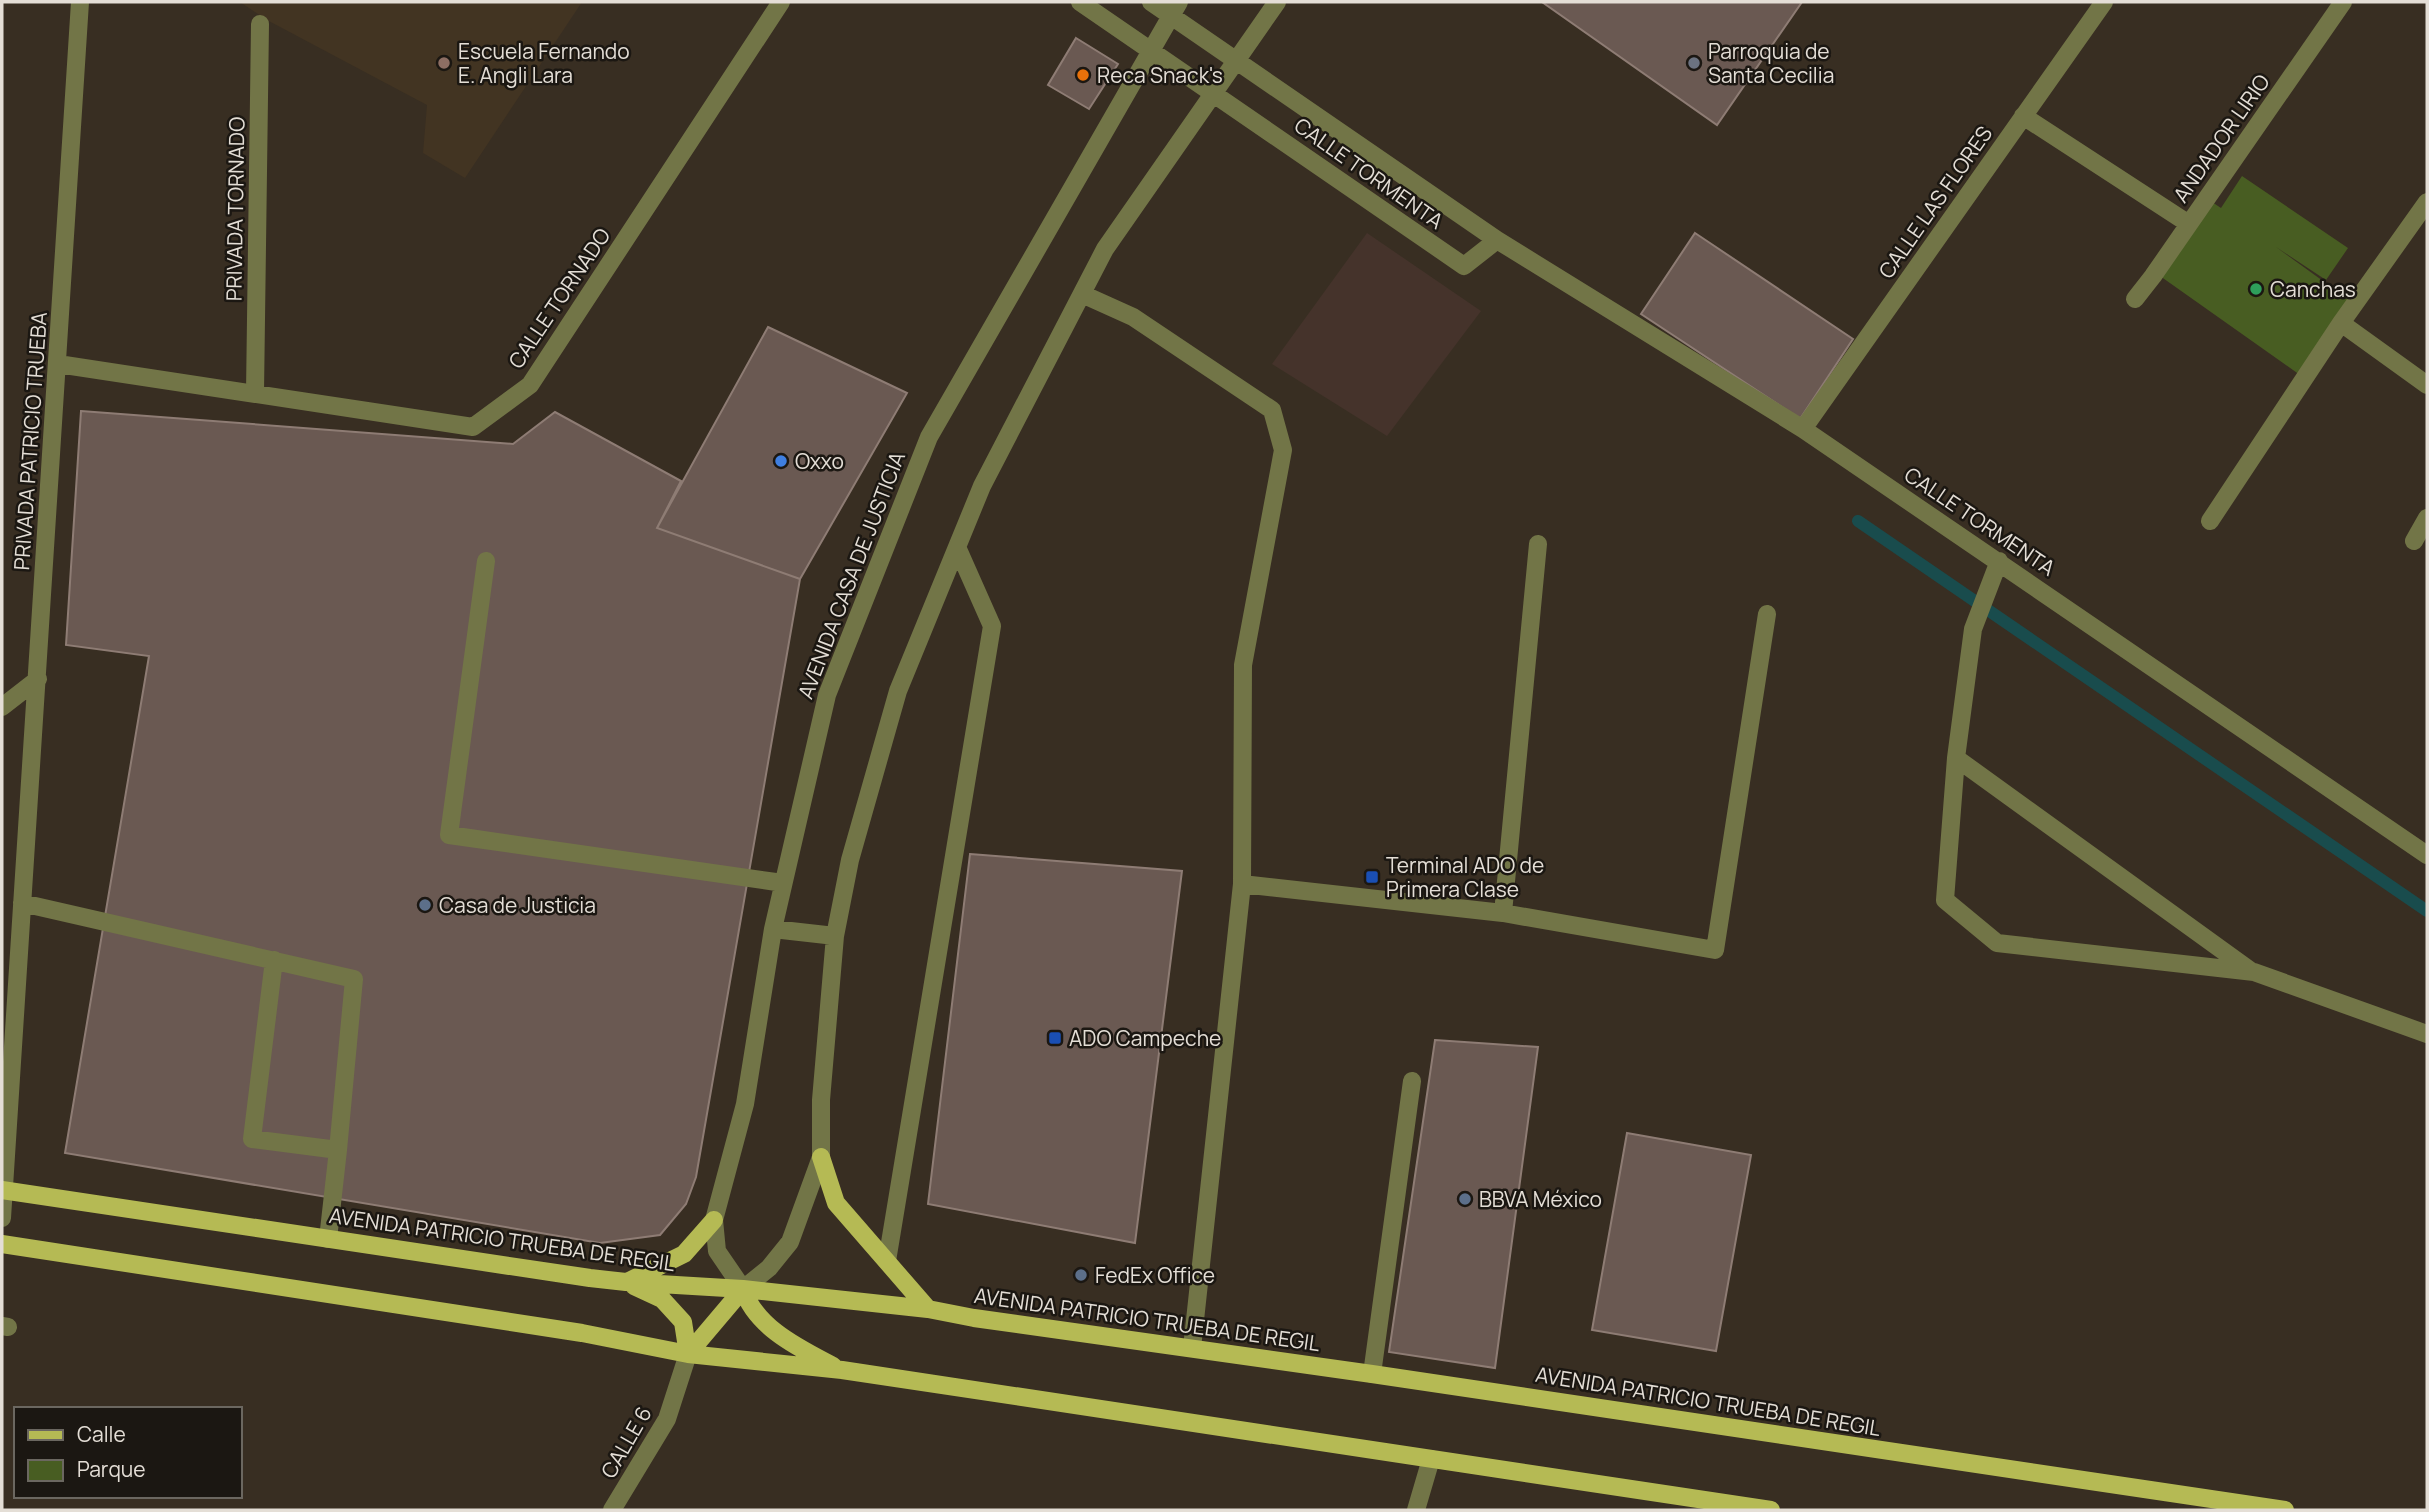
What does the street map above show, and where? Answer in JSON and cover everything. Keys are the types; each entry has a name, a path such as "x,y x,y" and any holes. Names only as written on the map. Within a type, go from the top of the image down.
{"main road":[{"path":"821,1157 836,1203 928,1309"},
{"name":"AVENIDA PATRICIO TRUEBA DE REGIL","path":"2,1190 625,1282 743,1289 928,1309 974,1318 1372,1374 2285,1510"},
{"path":"625,1282 684,1254 714,1220"},
{"path":"2,1244 582,1334 688,1354 842,1370 1771,1510"},
{"path":"625,1282 662,1300 683,1322 688,1354"},
{"path":"688,1354 743,1289"},
{"path":"743,1289 748,1304 786,1341 842,1370"}],"street":[{"name":"PRIVADA PATRICIO TRUEBA","path":"2,1218 5,1130 80,2"},
{"name":"CALLE TORNADO","path":"58,364 473,427 530,385 781,2"},
{"path":"1080,2 1214,93"},
{"name":"CALLE TORMENTA","path":"1151,2 1175,8 1237,61 1497,240 1803,429 2427,855"},
{"path":"714,1220 717,1251 743,1289 769,1268 790,1242 821,1157 821,1100 835,936 850,860 898,691 982,486 1105,249 1277,2"},
{"name":"CALLE LAS FLORES","path":"1803,429 2104,2"},
{"name":"ANDADOR LIRIO","path":"2135,299 2343,2"},
{"name":"AVENIDA CASA DE JUSTICIA","path":"714,1220 745,1104 773,929 827,695 929,437 1175,8"},
{"name":"PRIVADA TORNADO","path":"255,393 260,24"},
{"name":"CALLE TORMENTA","path":"1214,93 1464,265 1497,240"},
{"path":"2023,116 2189,223"},
{"path":"2210,521 2341,323 2427,202"},
{"path":"1082,294 1133,317 1272,410 1283,450 1243,666 1242,884 1192,1348"},
{"path":"2341,323 2427,385"},
{"path":"2414,541 2427,518"},
{"path":"1503,913 1538,544"},
{"path":"887,1261 992,626 957,547"},
{"path":"486,561 449,835 783,883"},
{"path":"1999,561 1973,629 1956,758 1945,900 1997,943 2254,972 2427,1034"},
{"path":"1242,884 1503,913 1715,950 1767,614"},
{"path":"2,707 37,679"},
{"path":"1956,758 2254,972"},
{"path":"22,903 354,979 328,1239"},
{"path":"773,929 835,936"},
{"path":"274,960 253,1139 338,1150"},
{"path":"1372,1374 1412,1082"},
{"name":"CALLE 6","path":"612,1510 667,1419 688,1354"},
{"path":"1416,1510 1431,1459"}],"shaded area":[{"name":"Escuela Fernando E. Angli Lara","path":"240,2 582,2 465,178 423,153 427,105 267,20"},
{"path":"1367,233 1481,311 1387,436 1272,364"}],"green space":[{"name":"Canchas","path":"2242,176 2348,248 2326,280 2276,247 2352,302 2300,375 2160,276 2212,202 2221,208"}],"building":[{"name":"Parroquia de Santa Cecilia","path":"1542,2 1802,2 1717,125"},
{"name":"Reca Snack's","path":"1076,38 1118,64 1089,109 1048,85"},
{"path":"1695,233 1853,339 1800,419 1641,314"},
{"name":"Oxxo","path":"768,327 907,393 800,579 657,528"},
{"name":"Casa de Justicia","path":"81,411 513,444 555,412 681,481 657,528 800,579 696,1177 686,1204 660,1235 600,1243 65,1153 149,656 66,645"},
{"name":"ADO Campeche","path":"970,854 1182,871 1135,1243 928,1204"},
{"name":"BBVA México","path":"1435,1040 1538,1047 1495,1368 1389,1352"},
{"path":"1627,1133 1751,1155 1716,1351 1592,1330"}],"waterway":[{"path":"1858,521 2427,911"}],"place":[{"name":"Escuela Fernando E. Angli Lara","path":"444,63"},
{"name":"Parroquia de Santa Cecilia","path":"1694,63"},
{"name":"Reca Snack's","path":"1083,75"},
{"name":"Canchas","path":"2256,289"},
{"name":"Oxxo","path":"781,461"},
{"name":"Terminal ADO de Primera Clase","path":"1372,877"},
{"name":"Casa de Justicia","path":"425,905"},
{"name":"ADO Campeche","path":"1055,1038"},
{"name":"BBVA México","path":"1465,1199"},
{"name":"FedEx Office","path":"1081,1275"}]}
